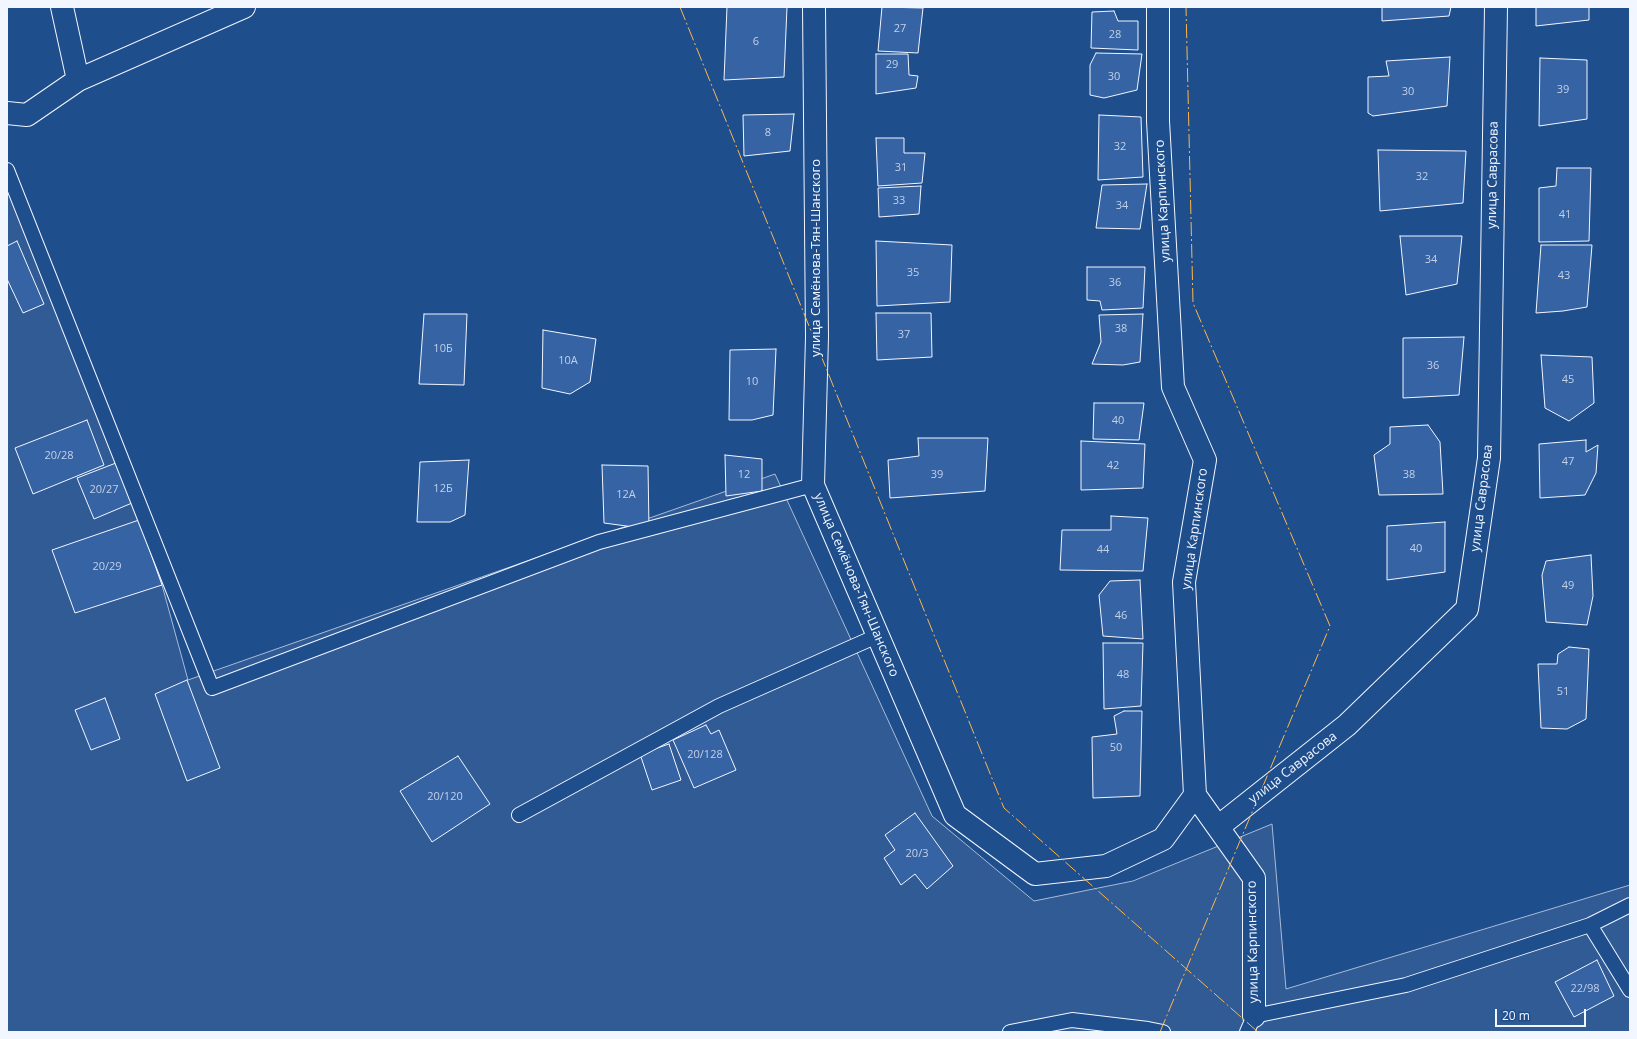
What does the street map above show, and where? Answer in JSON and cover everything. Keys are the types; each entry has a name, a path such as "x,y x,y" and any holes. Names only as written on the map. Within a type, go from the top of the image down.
{"street":[{"path":"62,7 78,80"},
{"path":"7,113 27,115 78,80 244,7"},
{"name":"улица Семёнова-Тян-Шанского","path":"814,7 817,337 813,485 955,815 1035,874 1106,866 1162,839 1195,795"},
{"name":"улица Карпинского","path":"1158,7 1158,121 1173,387 1205,460 1184,582 1195,795 1254,878 1250,1024"},
{"name":"улица Саврасова","path":"1218,827 1347,725 1467,609 1489,458 1496,7"}],"lane":[{"path":"7,170 212,688 599,542 813,485"},
{"path":"519,815 719,706 877,636"},
{"path":"1250,1024 1406,985 1590,925 1630,905"},
{"path":"1590,925 1630,990"},
{"path":"1010,1032 1072,1020 1148,1028 1162,1032"}],"shaded area":[{"path":"7,171 139,520 162,585 188,680 775,474 932,816 1034,901 1133,881 1272,824 1286,989 1630,885 1630,1032 7,1032"}],"building":[{"path":"727,7 787,7 784,77 724,80"},
{"path":"882,7 923,8 918,53 878,51"},
{"path":"1382,7 1451,7 1449,16 1382,21"},
{"path":"1536,7 1589,7 1589,20 1536,26"},
{"path":"1114,11 1118,21 1138,21 1138,50 1091,48 1092,12"},
{"path":"1096,53 1142,54 1137,90 1104,98 1090,95 1090,65"},
{"path":"876,54 908,54 909,75 918,76 916,88 876,94"},
{"path":"1450,57 1447,106 1373,116 1368,113 1368,77 1389,76 1386,61"},
{"path":"1540,58 1587,60 1587,119 1539,126"},
{"path":"794,114 790,151 744,156 743,115"},
{"path":"1099,115 1141,117 1143,177 1098,180"},
{"path":"876,138 904,138 904,153 925,153 922,183 878,186"},
{"path":"1378,150 1466,151 1463,203 1380,211"},
{"path":"1557,168 1591,168 1589,241 1539,242 1539,188 1556,186"},
{"path":"1147,184 1140,229 1096,228 1102,185"},
{"path":"921,186 919,214 879,217 878,188"},
{"path":"1400,236 1462,236 1457,284 1406,295"},
{"path":"17,241 44,304 23,313 7,279 7,246"},
{"path":"876,241 952,245 950,302 877,306"},
{"path":"1541,245 1592,245 1587,307 1536,313"},
{"path":"1087,267 1145,267 1143,308 1102,310 1100,301 1087,300"},
{"path":"876,313 931,313 932,357 877,360"},
{"path":"424,314 467,314 464,385 419,384"},
{"path":"1143,314 1140,362 1123,365 1092,364 1101,342 1099,315"},
{"path":"543,330 596,339 590,382 570,394 542,388"},
{"path":"1464,337 1459,395 1403,398 1403,338"},
{"path":"776,349 773,415 752,420 729,420 730,350"},
{"path":"1541,355 1592,357 1594,403 1569,421 1545,408"},
{"path":"1094,403 1144,403 1139,440 1093,439"},
{"path":"87,420 104,465 33,494 15,448"},
{"path":"1428,425 1440,442 1443,494 1379,495 1374,455 1390,444 1390,427"},
{"path":"918,438 988,438 985,491 890,498 888,460 919,456"},
{"path":"1586,440 1586,452 1598,445 1596,473 1585,495 1540,498 1539,444"},
{"path":"1081,441 1145,444 1143,488 1081,490"},
{"path":"725,455 762,459 762,491 726,496"},
{"path":"469,460 465,515 450,522 417,522 420,462"},
{"path":"116,463 132,503 94,519 77,478"},
{"path":"602,465 648,466 649,529 604,523"},
{"path":"1111,516 1148,518 1143,571 1060,570 1062,530 1111,530"},
{"path":"139,520 162,585 75,613 52,550"},
{"path":"1445,522 1445,572 1387,580 1387,526"},
{"path":"1591,555 1593,596 1587,625 1546,622 1542,575 1546,561"},
{"path":"1140,580 1143,639 1103,636 1099,595 1110,581"},
{"path":"1103,643 1143,643 1141,706 1104,709"},
{"path":"1569,647 1589,649 1586,719 1567,729 1541,728 1538,664 1557,664 1558,654"},
{"path":"187,680 220,768 187,781 155,694"},
{"path":"105,698 120,739 91,750 75,710"},
{"path":"1124,711 1142,711 1140,796 1093,798 1092,737 1117,734 1114,716"},
{"path":"706,725 711,734 719,730 736,770 694,788 673,740"},
{"path":"669,744 681,780 652,790 640,754"},
{"path":"458,756 490,804 432,842 400,791"},
{"path":"915,813 953,866 927,889 915,874 901,885 884,858 895,850 885,835"},
{"path":"1597,960 1614,996 1574,1017 1555,982"}],"power":[{"path":"680,7 1004,808 1258,1032"},
{"path":"1160,1032 1330,626 1193,303 1186,7"}]}
